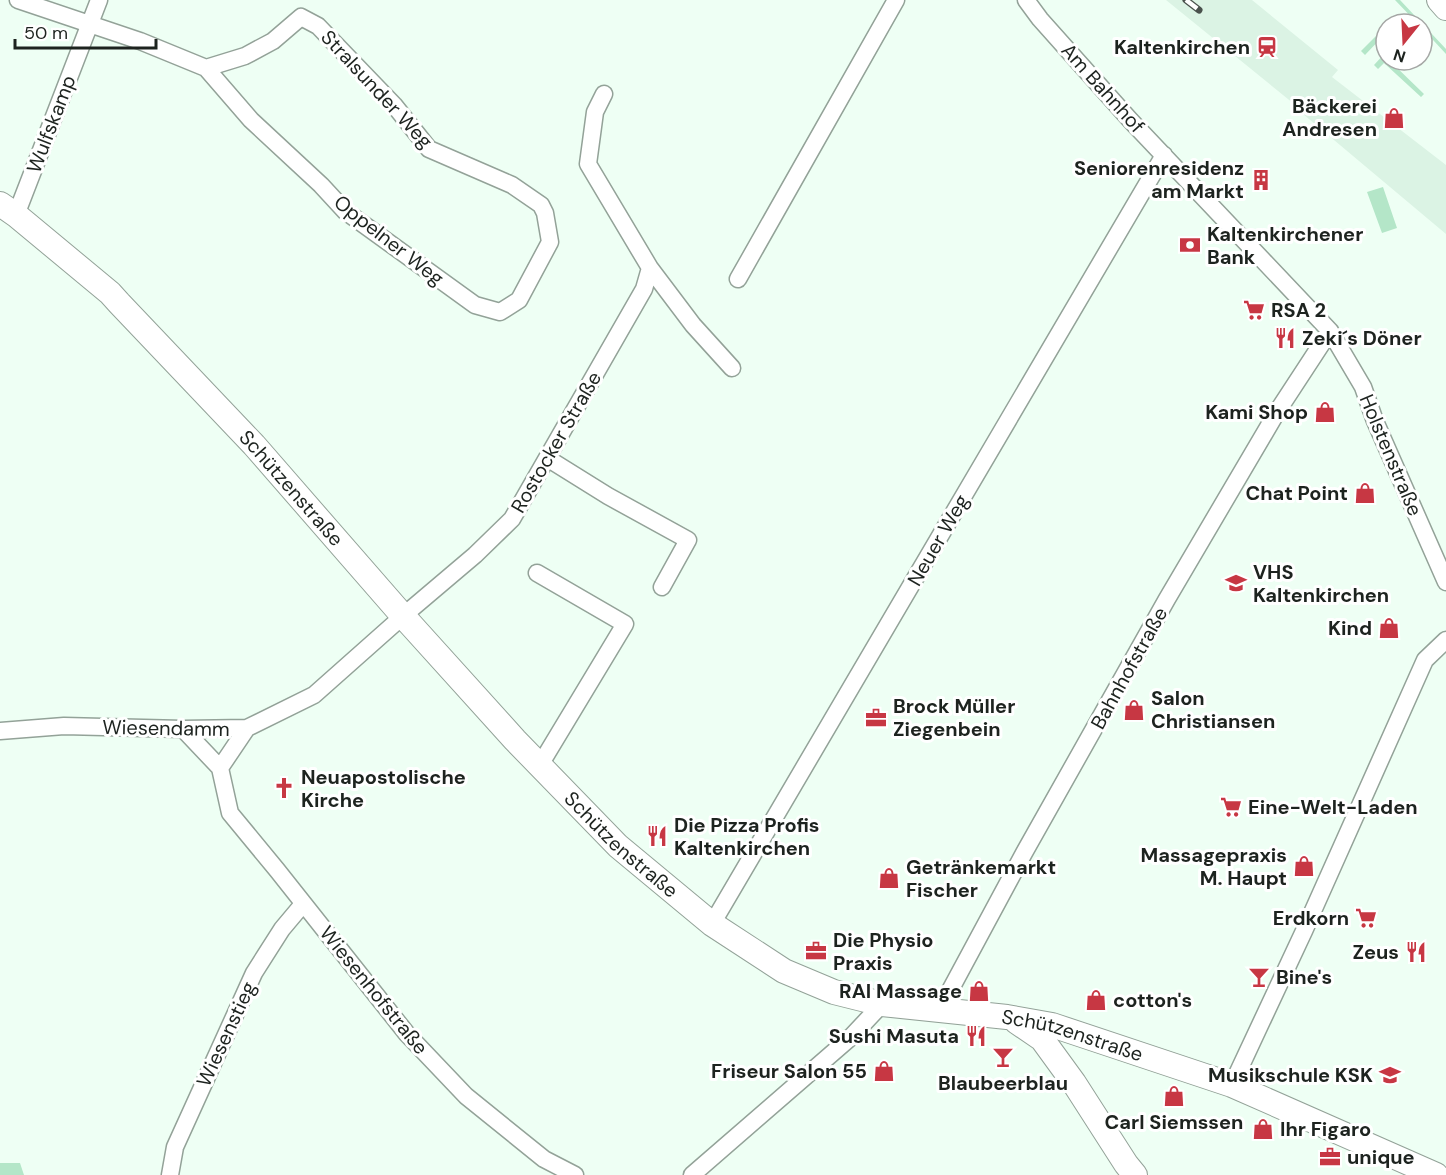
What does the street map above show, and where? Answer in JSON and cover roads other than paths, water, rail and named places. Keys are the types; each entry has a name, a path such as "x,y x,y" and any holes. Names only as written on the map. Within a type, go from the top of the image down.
{"main road":[{"path":"1439,0 1446,8"},
{"name":"Schützenstraße","path":"8,209 110,293 254,445 515,740 622,849 712,924 784,971 834,992 882,1004 1007,1017 1052,1025 1232,1085 1436,1175"},
{"path":"1007,1017 1042,1039 1135,1175"},
{"path":"1058,1061 1060,1048 1068,1038 1077,1033"}],"street":[{"path":"18,0 140,41 206,68"},
{"name":"Wulfskamp","path":"8,209 99,0"},
{"path":"738,279 896,0"},
{"name":"Am Bahnhof","path":"1026,0 1040,20 1131,121 1330,331"},
{"name":"Stralsunder Weg","path":"206,68 245,56 273,41 301,16 318,26 394,105 429,149 512,185 541,205 545,213"},
{"name":"Oppelner Weg","path":"206,68 250,120 321,185 345,211 475,305 500,312 519,300 550,242 545,213"},
{"path":"604,94 595,112 588,164 650,268 693,325 732,368"},
{"name":"Neuer Weg","path":"712,924 1164,155"},
{"name":"Rostocker Straße","path":"403,616 475,555 512,519 644,289 650,268"},
{"name":"Holstenstraße","path":"1330,331 1363,387 1446,582"},
{"name":"Bahnhofstraße","path":"939,1011 1184,569 1277,412 1330,331"},
{"path":"547,458 608,496 688,540 662,587"},
{"path":"537,573 625,624 540,765"},
{"name":"Wiesendamm","path":"0,730 64,726 248,728 314,695 403,616"},
{"path":"1232,1085 1304,931 1425,660 1446,640"},
{"path":"183,729 220,768 248,728"},
{"name":"Wiesenhofstraße","path":"220,768 230,813 406,1034 466,1096 544,1159 575,1175"},
{"name":"Wiesenstieg","path":"170,1175 175,1147 254,973 282,929 303,904"},
{"path":"692,1175 851,1037 882,1004"}],"railway":[{"path":"1186,0 1199,10"}],"place":[{"name":"Kaltenkirchen","path":"1267,47"},
{"name":"Bäckerei Andresen","path":"1394,118"},
{"name":"Seniorenresidenz am Markt","path":"1261,180"},
{"name":"Kaltenkirchener Bank","path":"1190,245"},
{"name":"RSA 2","path":"1254,310"},
{"name":"Zeki´s Döner","path":"1285,338"},
{"name":"Kami Shop","path":"1325,412"},
{"name":"Chat Point","path":"1365,493"},
{"name":"VHS Kaltenkirchen","path":"1236,583"},
{"name":"Kind","path":"1389,628"},
{"name":"Salon Christiansen","path":"1134,710"},
{"name":"Brock Müller Ziegenbein","path":"876,718"},
{"name":"Neuapostolische Kirche","path":"284,788"},
{"name":"Eine-Welt-Laden","path":"1231,807"},
{"name":"Die Pizza Profis Kaltenkirchen","path":"657,836"},
{"name":"Massagepraxis M. Haupt","path":"1304,866"},
{"name":"Getränkemarkt Fischer","path":"889,878"},
{"name":"Erdkorn","path":"1366,918"},
{"name":"Die Physio Praxis","path":"816,951"},
{"name":"Zeus","path":"1416,952"},
{"name":"Bine's","path":"1259,977"},
{"name":"RAI Massage","path":"979,991"},
{"name":"cotton's","path":"1096,1000"},
{"name":"Sushi Masuta","path":"976,1036"},
{"name":"Blaubeerblau","path":"1003,1057"},
{"name":"Friseur Salon 55","path":"884,1071"},
{"name":"Musikschule KSK","path":"1390,1075"},
{"name":"Carl Siemssen","path":"1174,1096"},
{"name":"Ihr Figaro","path":"1263,1129"},
{"name":"unique","path":"1330,1157"}]}
